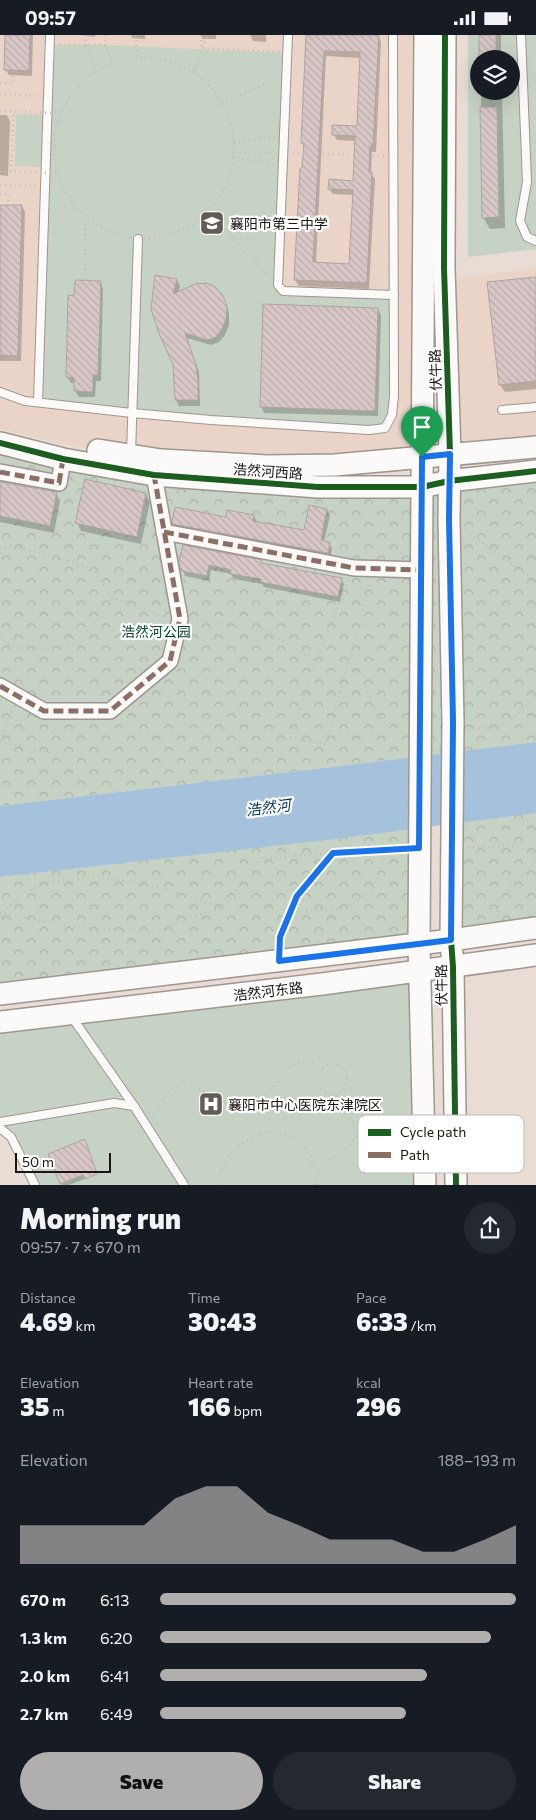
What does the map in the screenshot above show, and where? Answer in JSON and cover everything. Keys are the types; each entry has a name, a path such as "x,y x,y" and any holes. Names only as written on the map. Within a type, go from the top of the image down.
{"street":[{"path":"423,1115 419,944 419,844 424,35"},
{"name":"伏牛路","path":"445,35 444,268 450,454 449,519 453,732 451,940 455,1115"},
{"name":"浩然河西路","path":"0,429 67,445 161,460 267,466 334,465 536,447"},
{"name":"浩然河西路","path":"0,443 63,459 154,475 318,487 422,487 449,481 536,471"},
{"path":"0,472 59,483 63,459"},
{"path":"0,686 44,711 110,711 170,661 180,619 154,475"},
{"path":"164,532 354,568 421,570"},
{"name":"浩然河东路","path":"0,994 419,944 536,928"},
{"name":"浩然河东路","path":"0,1022 322,985 536,955"}],"lane":[{"path":"38,402 50,35"},
{"path":"288,35 278,285 284,291 394,295"},
{"path":"0,392 25,401 132,413 369,430 386,427 392,415 394,396 393,35"},
{"path":"521,35 527,182 520,221 527,237 536,241"},
{"path":"131,455 138,239"},
{"path":"502,410 536,407"},
{"path":"70,1014 146,1124 184,1185"},
{"path":"0,1122 114,1103 134,1107"},
{"path":"0,1128 11,1137 35,1185"}],"path":[{"path":"84,35 95,72"},
{"path":"106,35 105,45 113,63"},
{"path":"136,35 137,57"},
{"path":"202,35 201,48 288,53"},
{"path":"194,71 208,35"},
{"path":"50,45 105,45"},
{"path":"137,57 166,59 194,71 217,93 231,121 235,152 229,180 214,205 206,213 193,224 166,236 138,239 110,232 85,217 66,195 57,173 54,139 60,113 79,84 105,65 113,63 137,57"},
{"path":"0,83 13,84 13,70"},
{"path":"222,103 287,75"},
{"path":"0,94 48,96"},
{"path":"0,111 60,113"},
{"path":"11,171 14,112"},
{"path":"234,143 284,136"},
{"path":"235,152 394,156"},
{"path":"234,157 283,167"},
{"path":"0,171 57,173"},
{"path":"0,185 45,187"},
{"path":"0,194 9,194 8,205"},
{"path":"206,213 278,285"},
{"path":"85,217 85,280"},
{"path":"449,519 536,581"},
{"path":"0,548 14,546 92,568 112,598 167,617 265,630 316,661"},
{"path":"354,568 316,661 291,737 326,744 373,569"},
{"path":"0,639 15,648 55,649 74,643 106,613 112,598"},
{"path":"347,666 362,674 370,703 384,722 420,732"},
{"path":"18,697 0,741 50,752 56,711"},
{"path":"453,732 503,727 536,697"},
{"path":"452,843 514,847 536,855"},
{"path":"1,914 73,927 154,932 222,907 261,858 388,850 419,844"},
{"path":"291,911 344,909 372,891 388,850"},
{"path":"279,961 280,937 297,896 333,853"},
{"path":"497,933 498,901 536,862"},
{"path":"1,914 22,894 45,883 98,876 164,889 222,907"},
{"path":"146,1124 158,1112 167,1093 175,1087 188,1084 199,1087 230,1106 245,1106 269,1091 291,1065 303,1060 316,1063 322,1068"},
{"path":"331,1064 344,1071 347,1080 345,1085 336,1093 325,1092 319,1085 318,1076 322,1068 331,1064"},
{"path":"316,1185 322,1165 348,1149 356,1136 354,1123 343,1109 336,1093"},
{"path":"217,1185 230,1155 253,1137 277,1130 294,1137 307,1151 318,1175"}],"shaded area":[{"name":"襄阳市第三中学","path":"0,35 425,35 422,457 161,460 67,445 0,429"},
{"path":"536,268 536,447 450,454 445,280"}],"green space":[{"path":"468,35 536,35 536,249 468,257"},
{"path":"50,45 105,45 288,53 278,285 284,291 394,295 394,396 385,428 369,430 38,402 45,167 15,166 16,114 47,115"},
{"name":"浩然河公园","path":"0,442 267,483 536,471 536,742 0,806"},
{"path":"536,812 536,929 451,940 452,821"},
{"path":"420,828 419,944 0,994 0,877"},
{"name":"襄阳市中心医院东津院区","path":"420,971 423,1115 358,1115 358,1173 425,1173 425,1185 35,1185 11,1137 0,1128 0,1022"}],"water":[{"name":"浩然河","path":"536,742 536,813 335,839 0,877 0,806"}],"building":[{"path":"5,35 30,35 29,71 4,70"},
{"path":"306,35 379,35 373,146 370,146 369,172 372,172 367,283 294,280 300,168 302,168 304,143 301,143","holes":["324,51 360,52 357,126 332,125 332,135 355,136 353,181 329,179 328,189 353,190 349,264 313,262"]},
{"path":"479,35 496,35 496,50 479,50"},
{"path":"480,107 497,107 499,217 482,218"},
{"path":"0,205 22,205 18,356 0,355"},
{"path":"155,275 177,279 173,294 195,284 206,283 214,286 222,294 227,306 226,319 216,337 207,340 185,333 196,365 198,400 175,400 173,365 158,331 151,309"},
{"path":"536,277 536,381 499,385 487,282"},
{"path":"75,280 101,281 98,375 93,375 93,392 74,391 74,378 66,377 68,295 74,296"},
{"path":"263,304 378,308 375,411 260,407"},
{"path":"85,479 146,493 137,537 75,523"},
{"path":"0,482 57,492 50,526 0,516"},
{"path":"309,505 327,509 321,540 330,542 328,553 172,524 175,507 226,517 227,510 254,515 253,521 304,530"},
{"path":"183,545 262,560 261,563 342,578 338,597 260,582 261,579 230,574 231,570 209,565 207,576 181,571 179,562"},
{"path":"85,1139 97,1174 85,1179 83,1175 60,1184 48,1154"}],"marked path":[{"path":"0,472 59,483 63,459"},
{"path":"0,686 44,711 110,711 170,661 180,619 154,475"},
{"path":"164,532 354,568 421,570"}],"cycle path":[{"path":"445,35 444,268 450,454 449,520 453,722 451,940 455,1115"},
{"path":"0,443 63,459 154,475 318,487 422,487 449,481 536,471"},
{"path":"456,1173 456,1185"}],"place":[{"name":"襄阳市第三中学","path":"212,223"},
{"name":"襄阳市中心医院东津院区","path":"211,1104"}],"route":[{"path":"450,454 449,519 453,722 451,940 279,961 280,937 297,896 333,853 419,848 422,457 450,454"}]}
